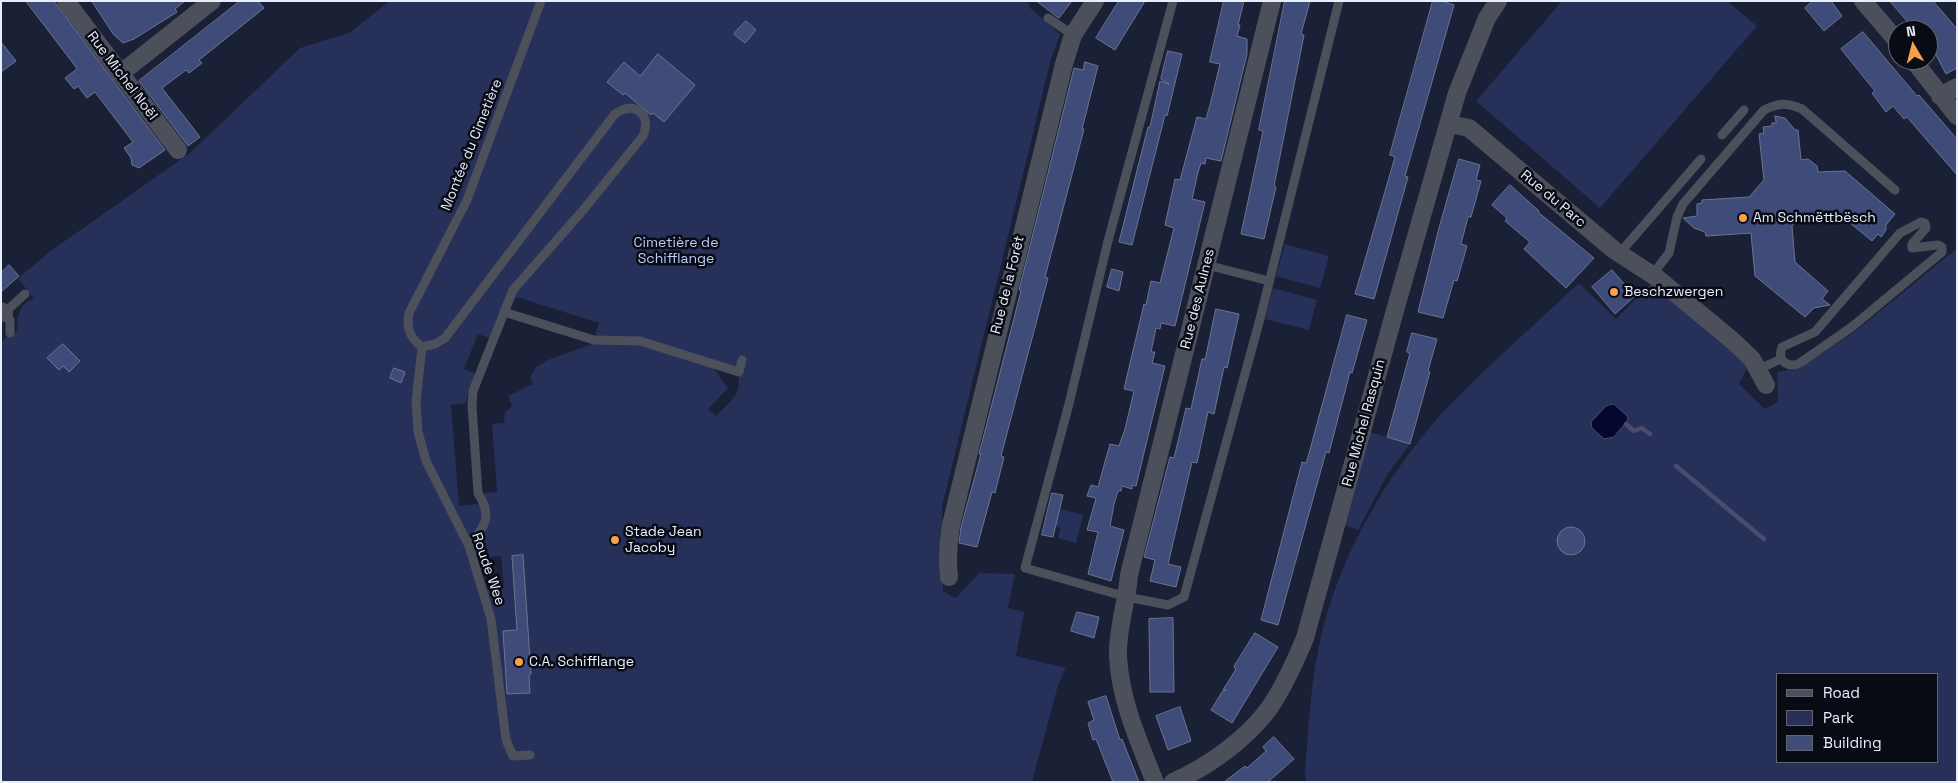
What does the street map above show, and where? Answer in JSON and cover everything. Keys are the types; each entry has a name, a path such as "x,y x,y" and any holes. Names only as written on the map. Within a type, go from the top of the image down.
{"street":[{"name":"Rue Michel Noël","path":"66,1 178,150"},
{"path":"120,74 212,1"},
{"name":"Rue de la Forêt","path":"950,577 947,561 951,525 1024,221 1073,35 1095,1"},
{"name":"Rue des Aulnes","path":"1155,782 1128,710 1122,685 1118,656 1122,618 1130,575 1272,1"},
{"name":"Rue Michel Rasquin","path":"1173,782 1218,756 1242,736 1269,708 1290,673 1305,638 1457,93 1487,18 1498,1"},
{"path":"1863,1 1888,30"},
{"path":"1920,70 1957,116"},
{"path":"1940,96 1957,87"},
{"name":"Rue du Parc","path":"1449,124 1469,128 1618,254 1654,277 1733,341 1752,359 1766,385"}],"lane":[{"name":"Montée du Cimetière","path":"422,347 409,333 407,323 409,313 467,200 541,1"},
{"path":"1173,1 1108,240 1069,404 1025,568 1127,597 1168,605 1184,596 1269,281 1339,1"},
{"path":"1048,18 1073,35"},
{"path":"1654,277 1670,253 1677,217 1683,204 1764,110 1775,105 1789,103 1802,109 1895,190"},
{"path":"422,347 434,344 445,338 614,115 621,109 631,108 640,111 646,118 647,128 643,136 584,209 513,290 504,312 473,391 472,406 478,492 485,503 487,518 480,532 469,546"},
{"path":"1722,135 1744,110"},
{"path":"1618,254 1701,159"},
{"path":"1921,222 1925,224 1926,228 1912,244 1912,248 1938,245 1942,247 1942,252 1853,326 1800,363 1793,366 1786,364 1781,359 1782,346 1815,332 1900,233 1921,222"},
{"path":"1207,265 1269,281"},
{"path":"10,333 10,320 2,312 25,294"},
{"path":"504,312 594,340 640,341 738,372 742,360"},
{"name":"Roude Wee","path":"422,347 416,402 418,432 426,461 469,546 491,619 506,740 513,756 530,755"},
{"path":"1759,369 1781,359"}],"green space":[{"name":"Cimetière de Schifflange","path":"390,1 1028,1 1030,8 1060,34 1051,59 942,507 943,591 956,598 979,573 1015,574 1008,608 1024,612 1016,656 1066,668 1058,685 1032,782 1,782 1,343 10,333 18,331 18,316 22,307 34,299 18,278 52,250 190,153 300,48 349,33","holes":["517,297 599,323 592,344 548,360 536,367 530,378 533,384 508,396 512,406 505,412 504,423 492,424 497,492 485,493 485,503 459,506 451,405 466,403 469,389 477,374 464,369 478,334 494,340 504,312","710,363 738,372 739,380 739,387 734,397 716,416 708,409 728,388","501,556 504,587 487,589 477,558"]},
{"path":"1562,1 1727,1 1757,26 1600,208 1476,101"},
{"path":"1285,244 1329,256 1320,288 1276,276"},
{"path":"1956,249 1957,782 1306,782 1305,771 1311,699 1323,628 1343,569 1371,512 1405,459 1444,411 1491,364 1579,283 1616,319 1657,278 1752,359 1739,384 1765,409 1778,402 1777,372 1800,368 1857,330"},
{"path":"1273,288 1317,300 1309,330 1265,319"},
{"path":"1370,432 1410,444 1387,475 1358,530 1344,525"},
{"path":"1049,506 1083,515 1076,543 1058,538 1060,528 1045,524"}],"shaded area":[{"path":"1614,404 1627,416 1628,420 1614,437 1604,439 1592,428 1591,422 1606,406"}],"building":[{"path":"26,1 54,1 165,150 139,168 132,165 131,158 124,148 133,142 95,92 87,98 78,86 74,89 65,78 77,69"},
{"path":"92,1 185,1 175,9 177,12 134,39 123,43 114,35"},
{"path":"240,1 258,1 264,8 199,60 202,63 189,73 186,70 162,88 200,137 188,146 139,81"},
{"path":"1037,1 1072,1 1059,18"},
{"path":"1119,1 1145,1 1115,50 1096,38"},
{"path":"1224,1 1244,1 1237,36 1247,39 1247,54 1221,161 1206,158 1205,164 1201,163 1198,172 1192,199 1205,202 1175,326 1161,323 1160,329 1156,328 1151,352 1155,352 1152,363 1165,366 1136,486 1132,485 1132,489 1122,486 1121,491 1118,491 1114,504 1110,526 1124,530 1111,581 1088,574 1098,532 1087,530 1096,498 1087,496 1091,485 1098,487 1110,444 1119,446 1125,429 1134,391 1124,389 1151,281 1160,283 1174,228 1165,225 1175,179 1180,180 1197,117 1206,119 1220,64 1210,62"},
{"path":"1285,1 1310,1 1301,34 1304,35 1274,186 1276,187 1264,239 1241,234 1263,131 1259,130"},
{"path":"1433,1 1442,1 1454,5 1405,176 1408,177 1374,299 1355,294 1395,157 1390,155"},
{"path":"1813,1 1831,1 1842,16 1824,31 1805,8"},
{"path":"1890,1 1933,1 1957,29 1957,68 1946,74 1938,59 1938,20 1906,20"},
{"path":"746,21 756,30 745,43 734,34"},
{"path":"1863,32 1888,62 1888,70 1895,70 1957,139 1957,175 1907,117 1904,119 1893,106 1886,112 1872,93 1875,91 1841,49"},
{"path":"1,42 16,61 1,72"},
{"path":"1168,51 1182,54 1132,245 1119,242 1148,127 1150,127 1160,81 1169,84 1161,79"},
{"path":"658,54 695,85 664,122 653,113 651,115 625,93 623,95 607,82 624,62 640,76"},
{"path":"1085,62 1098,66 1082,129 1084,129 1045,277 1048,278 1001,456 1004,457 995,493 992,492 977,547 959,543 961,527 981,454 979,454 1021,291 1019,290 1074,68 1083,70"},
{"name":"Am Schmëttbësch","path":"1775,116 1785,118 1795,130 1798,130 1801,160 1808,159 1817,166 1818,172 1845,171 1895,214 1886,225 1886,230 1881,237 1878,234 1872,241 1838,213 1800,215 1792,226 1795,262 1828,291 1822,299 1830,305 1814,308 1805,317 1755,276 1751,233 1706,236 1705,232 1694,228 1683,218 1697,216 1697,204 1702,203 1702,200 1749,197 1764,180 1759,134 1764,133 1763,127 1772,126 1772,123 1776,123"},
{"path":"1459,159 1480,165 1476,180 1481,181 1461,244 1467,246 1457,281 1454,280 1443,318 1418,312"},
{"path":"1510,185 1538,212 1594,258 1566,288 1524,249 1530,242 1505,221 1507,218 1492,205"},
{"path":"9,265 19,276 1,292 1,273"},
{"path":"1112,269 1123,272 1119,291 1107,287"},
{"name":"Beschzwergen","path":"1612,270 1635,296 1615,314 1592,287"},
{"path":"1216,309 1239,314 1227,368 1224,367 1214,414 1208,412 1197,463 1192,462 1168,564 1181,567 1176,587 1150,581 1155,560 1144,557 1170,457 1174,458 1186,408 1191,409"},
{"path":"1347,315 1367,320 1352,373 1350,372 1329,453 1326,452 1278,625 1261,620 1302,462 1306,463"},
{"path":"1412,333 1437,339 1410,444 1387,437 1410,353 1407,352"},
{"path":"63,344 80,361 69,372 63,366 59,370 47,358"},
{"path":"394,368 405,372 401,383 390,378"},
{"path":"1052,493 1063,495 1053,537 1042,535"},
{"path":"1571,527 1581,531 1585,541 1581,551 1571,555 1561,551 1557,541 1561,531"},
{"path":"523,555 531,674 529,675 530,693 507,694 503,631 517,630 512,556"},
{"path":"1077,612 1099,617 1094,638 1071,631"},
{"path":"1173,618 1174,692 1150,692 1149,619"},
{"path":"1255,633 1278,647 1232,723 1211,710 1222,692 1226,690 1223,690 1236,669 1234,667"},
{"path":"1106,696 1120,740 1122,739 1139,782 1113,782 1096,739 1093,740 1088,723 1094,720 1088,702"},
{"path":"1180,707 1191,741 1168,750 1156,716"},
{"path":"1274,737 1294,759 1268,782 1224,782 1245,766 1247,768 1266,751 1263,747"}],"waterway":[{"path":"1626,424 1634,431 1642,428 1650,434"},
{"path":"1676,466 1764,539"}],"place":[{"name":"Am Schmëttbësch","path":"1743,218"},
{"name":"Beschzwergen","path":"1614,292"},
{"name":"Stade Jean Jacoby","path":"615,540"},
{"name":"C.A. Schifflange","path":"519,662"}]}
